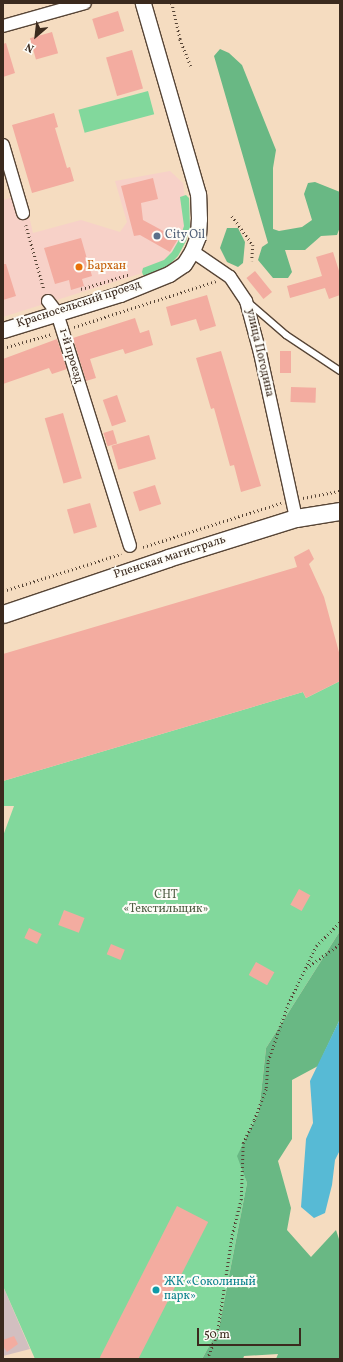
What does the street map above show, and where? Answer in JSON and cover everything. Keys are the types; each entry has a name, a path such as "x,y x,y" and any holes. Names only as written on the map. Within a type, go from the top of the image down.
{"main road":[{"name":"Рпенская магистраль","path":"3,614 168,558 296,518 340,511"}],"street":[{"path":"3,26 85,3"},
{"path":"143,3 198,194 198,236 192,250"},
{"path":"3,145 22,213"},
{"name":"улица Погодина","path":"192,250 230,277 246,301 260,353 296,518"},
{"name":"Красносельский проезд","path":"3,330 120,294 170,274 184,264 192,250"},
{"name":"1-й проезд","path":"48,301 57,314 131,549"}],"lane":[{"path":"246,301 286,334 340,371"}],"path":[{"path":"172,3 180,39 191,66"},
{"path":"22,213 48,301"},
{"path":"232,216 253,245 252,261"},
{"path":"78,291 125,274 136,273"},
{"path":"3,348 62,331 230,277"},
{"path":"3,591 131,549 292,500 340,491"},
{"path":"207,1359 217,1334 232,1235 241,1200 243,1143 254,1120 266,1088 268,1061 288,1004 316,946 340,922"},
{"path":"306,968 340,944"}],"shaded area":[{"path":"170,171 183,183 188,226 166,264 3,317 3,200 24,194 33,233 81,220 120,232 127,222 115,181"},
{"path":"3,1286 30,1349 3,1356"}],"green space":[{"path":"220,49 229,53 242,65 276,150 273,168 273,229 279,231 302,227 312,220 304,194 308,183 315,182 340,192 340,227 337,235 321,236 305,250 285,250 292,272 288,278 273,278 258,260 262,247 268,243 214,56"},
{"path":"148,91 154,114 85,133 78,110"},
{"path":"186,195 189,198 190,227 186,241 178,256 168,266 146,276 143,275 143,268 164,260 172,252 180,238 184,226 180,197"},
{"path":"227,228 238,228 245,242 243,263 238,267 227,262 220,248"},
{"name":"СНТ «Текстильщик»","path":"340,681 340,931 266,1048 259,1112 238,1156 247,1183 219,1328 202,1359 35,1359 3,1286 3,836 14,806 3,806 3,781 303,692 306,698"},
{"path":"340,931 340,1019 318,1066 292,1080 292,1139 278,1161 291,1208 287,1230 311,1257 336,1230 340,1242 340,1359 276,1359 278,1354 244,1356 243,1359 202,1359 219,1328 247,1183 237,1156 259,1112 266,1048"}],"water":[{"path":"340,1019 340,1150 335,1160 332,1185 325,1213 314,1218 301,1207 306,1139 313,1123 310,1081"}],"building":[{"path":"118,11 124,31 98,39 92,19"},
{"path":"52,32 58,53 36,59 30,38"},
{"path":"6,43 15,73 3,77 3,44"},
{"path":"132,50 143,88 117,96 106,57"},
{"path":"54,113 58,127 55,128 67,168 70,167 74,181 32,193 12,125"},
{"path":"153,178 158,199 141,203 143,220 178,239 170,252 140,235 134,236 121,186"},
{"path":"81,238 92,276 82,279 84,286 71,290 69,280 55,284 44,248"},
{"path":"333,252 340,274 340,295 329,299 325,288 290,298 287,286 322,276 316,257"},
{"path":"3,264 6,264 16,296 3,300"},
{"path":"255,271 272,292 263,299 246,278"},
{"path":"207,295 216,326 200,331 196,319 171,326 166,307"},
{"path":"135,318 140,333 149,330 153,345 125,354 123,349 90,359 96,378 86,381 73,338"},
{"path":"57,339 67,369 52,374 49,368 3,384 3,359"},
{"path":"221,351 261,486 241,492 234,465 230,466 214,408 211,409 196,358"},
{"path":"280,351 291,351 291,373 280,373"},
{"path":"291,387 316,388 315,403 290,402"},
{"path":"117,395 126,421 112,426 103,400"},
{"path":"63,413 82,478 63,484 45,418"},
{"path":"113,430 117,443 108,446 103,433"},
{"path":"149,435 156,459 118,470 112,446"},
{"path":"155,485 161,504 139,511 133,492"},
{"path":"90,503 97,527 74,534 67,510"},
{"path":"309,549 314,559 309,564 324,597 340,656 340,681 306,698 303,692 3,781 3,654 297,567 294,557"},
{"path":"299,889 310,895 302,911 290,905"},
{"path":"64,910 85,918 79,933 58,925"},
{"path":"29,928 42,934 37,944 24,938"},
{"path":"111,944 125,950 121,960 107,954"},
{"path":"256,962 274,972 267,985 249,975"},
{"name":"ЖК «Соколиный парк»","path":"177,1206 208,1222 138,1359 103,1359 100,1357"},
{"path":"14,1336 18,1344 7,1352 3,1346 3,1340"}],"place":[{"name":"City Oil","path":"157,236"},
{"name":"Бархан","path":"79,267"},
{"name":"ЖК «Соколиный парк»","path":"156,1290"}]}
